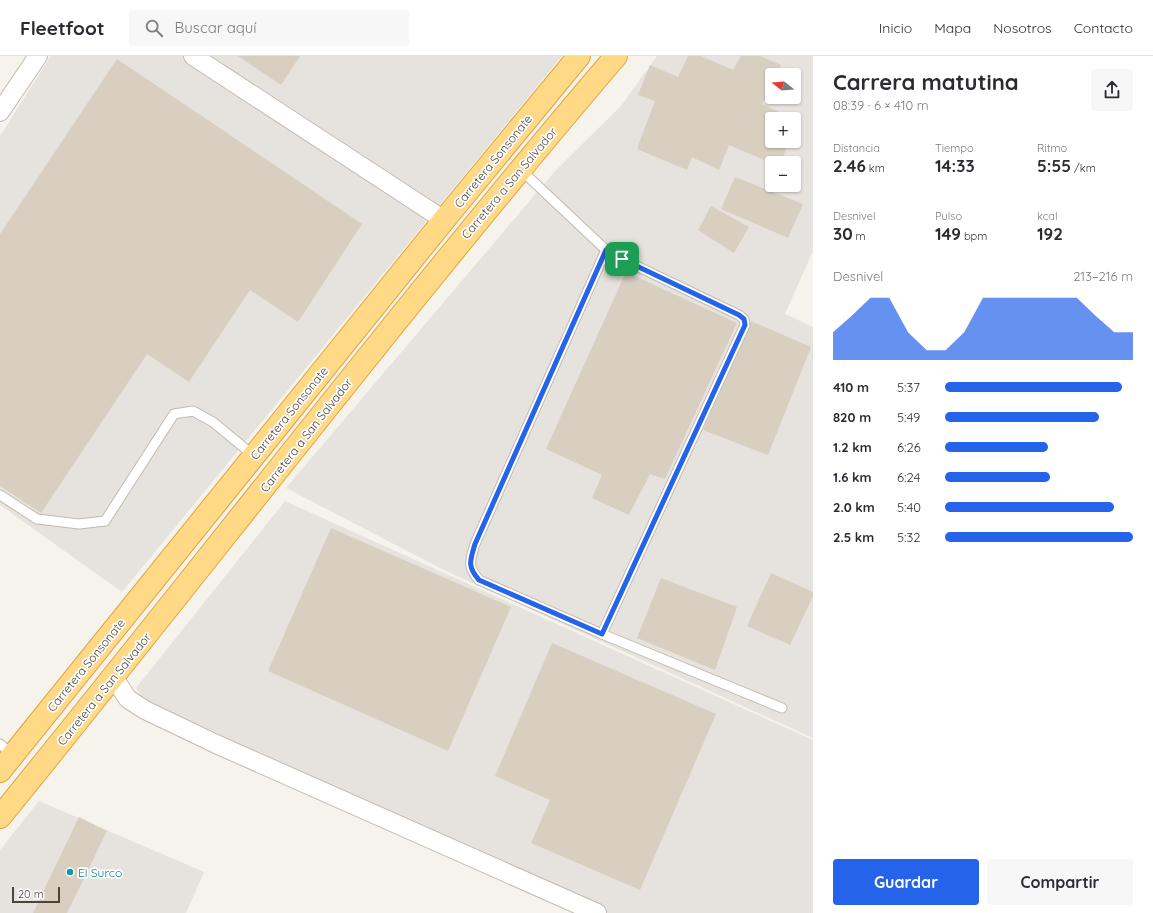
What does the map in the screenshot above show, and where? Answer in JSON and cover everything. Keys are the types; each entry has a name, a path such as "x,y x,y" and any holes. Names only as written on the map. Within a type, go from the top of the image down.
{"highway":[{"name":"Carretera Sonsonate","path":"4,757 255,457 444,220 579,56"},
{"name":"Carretera a San Salvador","path":"0,817 114,678 427,282 616,56"}],"street":[{"path":"0,112 38,56"},
{"path":"194,56 444,220"},
{"path":"114,678 128,699 145,710 216,744 597,913"}],"lane":[{"path":"520,169 606,250 739,315 744,319 745,325 602,634"},
{"path":"606,250 475,544 470,560 471,571 479,580 602,634 782,708"},
{"path":"0,495 37,518 79,524 105,521 174,414 193,411 213,422 255,457"}],"shaded area":[{"path":"51,56 562,56 122,592 0,505 0,136"},
{"path":"657,56 813,56 813,251 785,314 813,327 813,738 442,569 286,488 555,171 621,106"},
{"path":"285,501 813,740 813,913 608,913 143,699 136,688"},
{"path":"39,801 204,872 186,913 0,913 0,850"}],"building":[{"path":"238,56 300,56 281,85"},
{"path":"688,56 701,56 733,70 741,56 760,56 781,65 780,68 765,68 765,98 762,104 779,112 765,112 765,148 787,148 783,156 765,156 765,160 729,145 719,170 692,157 687,170 637,149 655,101 638,95 650,65 678,77"},
{"path":"117,59 362,224 298,322 250,290 189,382 147,354 41,513 0,486 0,234"},
{"path":"735,177 765,189 765,192 773,192 803,204 788,238 721,209"},
{"path":"711,206 749,227 734,253 698,230"},
{"path":"626,272 737,323 665,479 650,474 629,515 592,498 602,475 546,449"},
{"path":"751,321 811,347 768,455 703,430"},
{"path":"331,528 511,607 448,751 268,671"},
{"path":"771,573 813,592 813,596 790,645 747,626"},
{"path":"661,578 737,607 715,670 637,638"},
{"path":"552,643 716,714 640,890 531,843 550,800 495,776"},
{"name":"El Surco","path":"79,817 107,831 67,913 33,913"}],"place":[{"name":"El Surco","path":"70,872"}],"route":[{"path":"606,250 622,259 739,315 744,319 745,325 602,634 479,580 471,571 470,560 475,544 606,250"}]}
